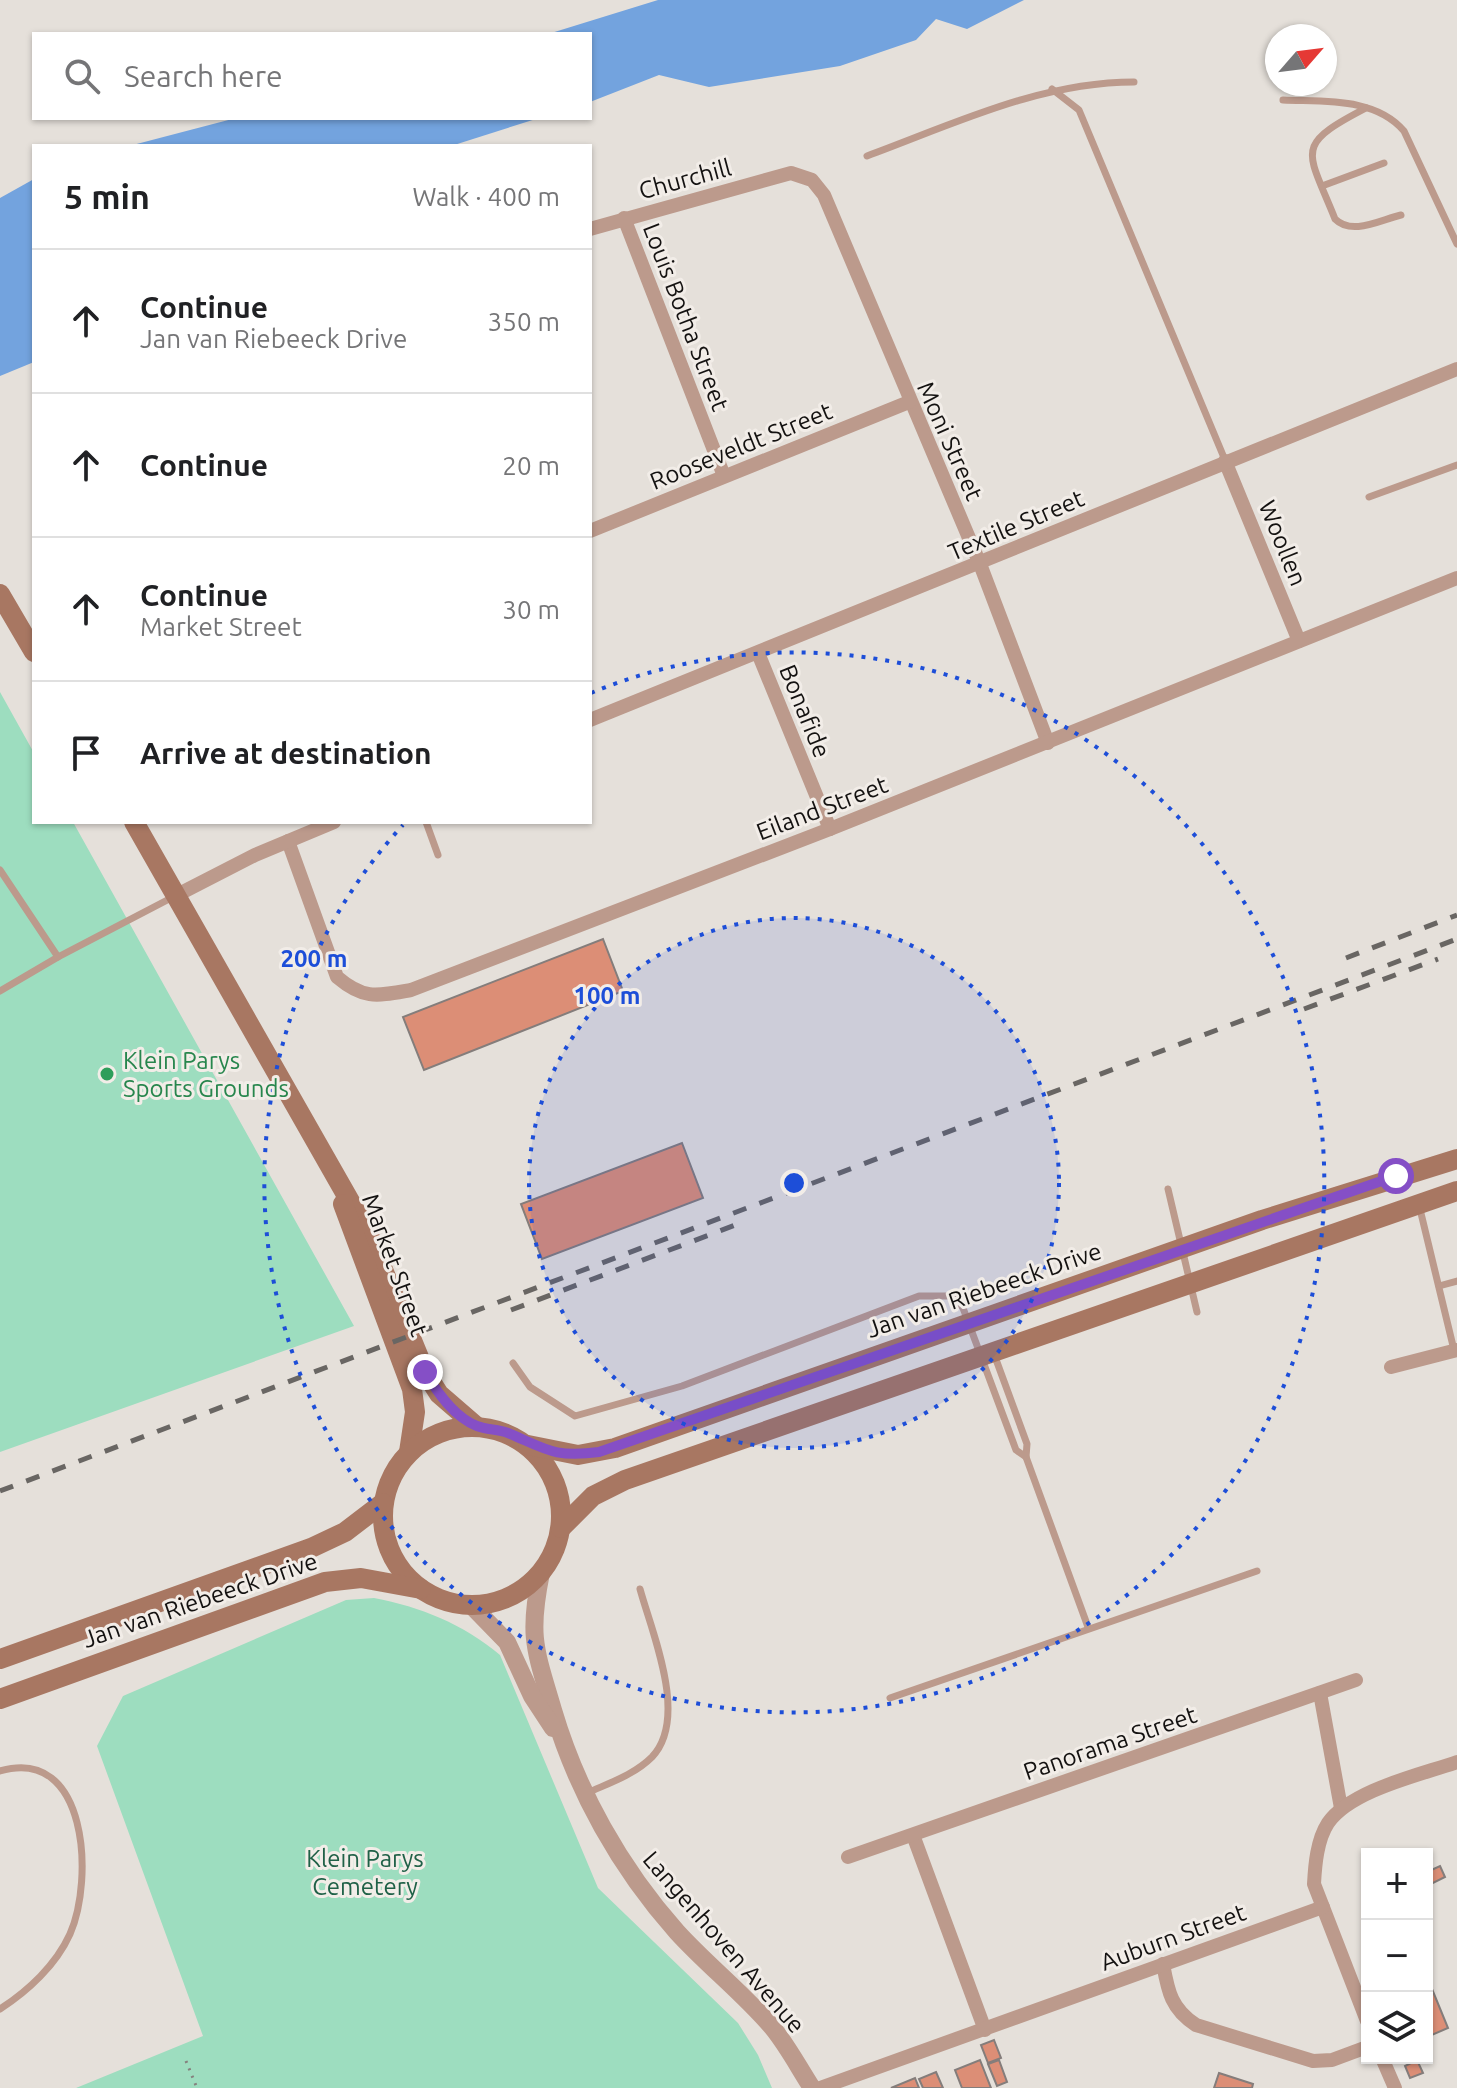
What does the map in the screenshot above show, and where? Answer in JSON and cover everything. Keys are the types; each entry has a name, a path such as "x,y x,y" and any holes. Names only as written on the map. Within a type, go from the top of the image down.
{"main road":[{"path":"0,594 32,649"},
{"name":"Market Street","path":"135,824 308,1125 340,1189 368,1233 410,1359 415,1412 409,1452"},
{"name":"Jan van Riebeeck Drive","path":"528,1445 556,1453 599,1452 1183,1248 1457,1159"},
{"path":"561,1528 593,1496 625,1480 1457,1191"},
{"name":"Market Street","path":"410,1359 439,1394 476,1426"},
{"path":"476,1426 503,1432 528,1445 544,1462 555,1482 561,1505 561,1528 555,1552 541,1573 510,1596 471,1605 453,1603 421,1589 403,1572 390,1551 383,1528 383,1503 397,1467 409,1452 428,1437 451,1428 476,1426"},
{"name":"Jan van Riebeeck Drive","path":"0,1659 311,1548 345,1532 383,1503"},
{"name":"Jan van Riebeeck Drive","path":"0,1699 325,1582 361,1578 421,1589"}],"street":[{"name":"Churchill","path":"592,228 791,173"},
{"name":"Moni Street","path":"791,173 812,180 824,195 980,564 1048,743"},
{"name":"Louis Botha Street","path":"624,218 724,476"},
{"name":"Textile Street","path":"592,719 1457,369"},
{"name":"Rooseveldt Street","path":"592,530 909,402"},
{"name":"Woollen","path":"1225,461 1299,641"},
{"name":"Eiland Street","path":"288,841 337,977 355,992 378,996 411,990 830,829 1457,578"},
{"name":"Bonafide","path":"758,653 830,829"},
{"path":"177,895 329,824"},
{"path":"1391,1367 1455,1350"},
{"name":"Langenhoven Avenue","path":"541,1573 532,1634 562,1740 585,1794 624,1865 676,1930 773,2028 812,2088"},
{"name":"Langenhoven Avenue","path":"471,1605 507,1642 541,1711 562,1740"},
{"name":"Panorama Street","path":"848,1857 1356,1680"},
{"path":"1320,1693 1341,1808"},
{"path":"1361,2005 1314,1884 1316,1862 1326,1825 1341,1808 1364,1795 1457,1762"},
{"path":"913,1835 985,2030"},
{"name":"Auburn Street","path":"820,2088 1323,1907"},
{"path":"1163,1964 1170,2000 1182,2017 1196,2025 1313,2061 1332,2060 1361,2049"},
{"path":"1385,2064 1395,2088"}],"lane":[{"path":"867,156 1052,89 1134,82"},
{"path":"1052,89 1079,110 1086,124 1225,461"},
{"path":"1283,100 1383,112 1404,131 1457,244"},
{"path":"1366,108 1315,139 1310,158 1342,226 1350,229 1401,215"},
{"path":"1322,186 1384,163"},
{"path":"1369,497 1457,465"},
{"path":"427,824 438,855"},
{"path":"0,870 58,957"},
{"path":"0,991 177,895"},
{"path":"1168,1189 1197,1312"},
{"path":"1419,1202 1455,1350"},
{"path":"1439,1286 1457,1281"},
{"path":"513,1363 530,1387 575,1416 682,1386 919,1296 952,1296 963,1308 968,1324 988,1354 1027,1444 1026,1457 1088,1627"},
{"path":"988,1354 1010,1437 1016,1450 1026,1457"},
{"path":"890,1698 1257,1571"},
{"path":"585,1794 630,1774 654,1755 666,1730 669,1694 640,1589"},
{"path":"0,1771 32,1768 61,1788 81,1836 84,1880 77,1917 55,1960 22,1995 0,2009"}],"path":[{"path":"186,2061 197,2088"}],"green space":[{"name":"Klein Parys Sports Grounds","path":"0,692 32,749 32,824 74,824 354,1326 0,1452"},
{"name":"Klein Parys Cemetery","path":"374,1598 441,1618 500,1655 598,1888 738,2023 758,2055 772,2088 76,2088 203,2036 97,1746 123,1696 346,1600"}],"water":[{"path":"658,0 1024,0 967,29 936,19 916,40 840,66 709,87 659,75 592,101 592,32 554,32"},
{"path":"228,120 533,120 457,144 137,144"},
{"path":"32,180 32,363 0,376 0,198"}],"building":[{"path":"603,939 623,991 424,1070 403,1017"},
{"path":"682,1143 703,1198 542,1259 521,1204"},
{"path":"1440,1866 1445,1877 1433,1883 1433,1869"},
{"path":"1433,1991 1448,2028 1433,2034"},
{"path":"994,2040 1001,2058 988,2063 981,2045"},
{"path":"980,2060 991,2088 962,2088 955,2070"},
{"path":"999,2060 1007,2082 997,2086 988,2064"},
{"path":"1419,2064 1423,2073 1410,2078 1405,2066"},
{"path":"936,2072 943,2088 923,2088 919,2079"},
{"path":"1219,2073 1253,2084 1252,2088 1214,2088"},
{"path":"915,2078 919,2088 891,2088"}],"railway":[{"path":"1346,958 1457,915"},
{"path":"0,1491 1457,939"},
{"path":"1304,1009 1438,959"},
{"path":"511,1310 746,1221"}],"place":[{"name":"Klein Parys Sports Grounds","path":"107,1074"}],"route":[{"path":"425,1372 452,1408 476,1426 503,1432 528,1445 556,1453 578,1455 599,1452 1396,1176"}]}
